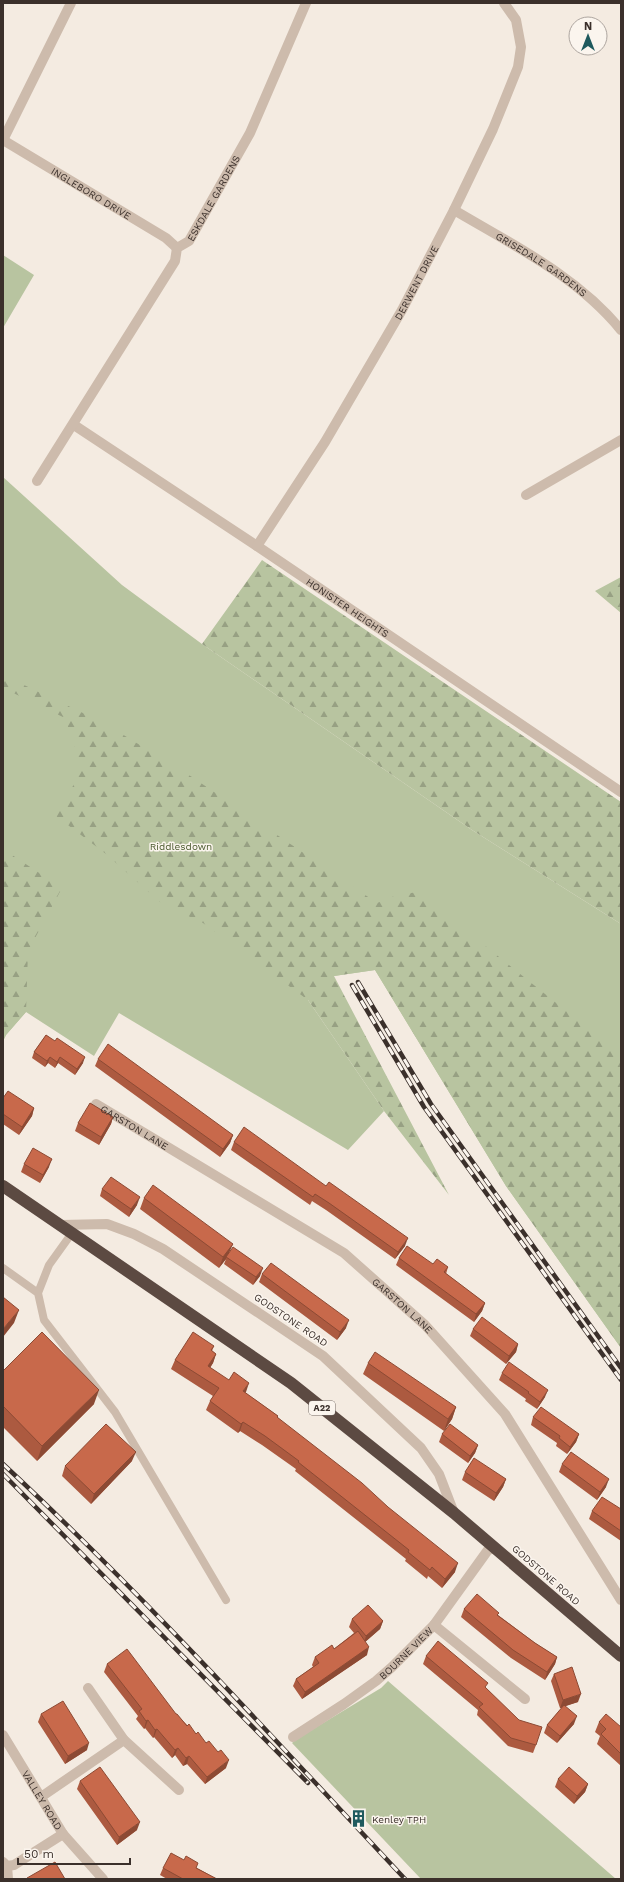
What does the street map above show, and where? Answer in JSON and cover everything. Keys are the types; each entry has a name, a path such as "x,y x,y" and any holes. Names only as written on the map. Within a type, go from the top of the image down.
{"highway":[{"name":"GODSTONE ROAD","path":"3,1186 291,1383 454,1513 621,1656"}],"street":[{"path":"3,140 72,3"},
{"name":"ESKDALE GARDENS","path":"37,481 74,425 175,261 177,248 189,241 250,133 306,3"},
{"name":"DERWENT DRIVE","path":"257,546 325,442 402,310 454,210 493,129 518,66 521,47 516,20 504,3"},
{"name":"INGLEBORO DRIVE","path":"3,140 166,238 177,248"},
{"name":"GRISEDALE GARDENS","path":"454,210 539,260 583,290 621,330"},
{"name":"HONISTER HEIGHTS","path":"74,425 257,546 621,792"},
{"path":"526,495 621,440"},
{"name":"GARSTON LANE","path":"96,1104 344,1253 425,1325 505,1414 621,1600"},
{"name":"GODSTONE ROAD","path":"60,1225 107,1224 134,1234 163,1249 323,1356 421,1448 439,1474 454,1513"},
{"name":"BOURNE VIEW","path":"293,1737 376,1681 434,1625 488,1550 496,1548"},
{"path":"434,1625 525,1699"},
{"path":"88,1688 124,1740 179,1790"},
{"name":"VALLEY ROAD","path":"3,1735 62,1834 103,1879"},
{"path":"41,1797 124,1740"},
{"path":"8,1879 5,1864 14,1866 62,1834"}],"lane":[{"path":"72,1233 50,1265 38,1293 44,1320 114,1412 226,1600"},
{"path":"3,1268 38,1293"}],"green space":[{"path":"3,255 34,275 3,328"},
{"name":"Riddlesdown","path":"3,477 122,585 202,644 472,830 621,924 621,1348 506,1186 375,970 334,976 308,1000 384,1111 348,1150 119,1013 94,1056 26,1012 6,1035 3,1041"},
{"path":"262,560 621,802 621,924 472,830 202,644"},
{"path":"621,577 621,613 595,591"},
{"path":"3,675 104,723 192,777 377,903 397,895 418,892 621,1055 621,1348 506,1186 375,970 334,976 449,1195 384,1111 308,1000 203,923 161,903 106,854 56,816 78,777 76,751 65,718 3,688"},
{"path":"3,849 62,888 28,951 26,1012 6,1035 3,1041"},
{"path":"388,1681 616,1879 421,1879 292,1743 381,1688"}],"building":[{"path":"46,1035 55,1041 57,1038 85,1057 77,1069 60,1057 57,1062 50,1057 47,1061 34,1052"},
{"path":"108,1044 233,1135 223,1149 98,1059"},
{"path":"8,1091 34,1108 22,1127 3,1114 3,1098"},
{"path":"90,1103 113,1117 101,1137 78,1123"},
{"path":"244,1127 326,1186 329,1182 408,1238 398,1252 329,1203 315,1194 313,1197 234,1142"},
{"path":"33,1148 52,1159 43,1175 24,1164"},
{"path":"111,1177 140,1197 131,1209 102,1189"},
{"path":"153,1185 233,1244 223,1257 144,1198"},
{"path":"407,1246 433,1264 437,1259 448,1267 444,1272 485,1303 476,1314 399,1258"},
{"path":"233,1247 263,1268 256,1277 226,1257"},
{"path":"271,1263 349,1320 340,1332 262,1274"},
{"path":"3,1297 19,1310 3,1329"},
{"path":"482,1317 518,1344 509,1356 473,1329"},
{"path":"42,1332 99,1390 42,1446 3,1406 3,1371"},
{"path":"193,1332 214,1346 211,1350 216,1354 208,1366 229,1380 234,1372 249,1383 243,1391 278,1416 277,1417 362,1483 388,1507 458,1563 445,1579 432,1567 430,1570 408,1552 409,1550 298,1462 299,1461 265,1436 243,1422 241,1424 210,1401 219,1388 175,1360"},
{"path":"375,1352 456,1407 448,1419 368,1363"},
{"path":"509,1362 548,1390 540,1402 528,1393 529,1392 502,1373"},
{"path":"541,1407 579,1434 570,1447 559,1438 560,1436 533,1417"},
{"path":"106,1424 136,1452 94,1494 65,1466"},
{"path":"450,1424 478,1445 470,1456 442,1434"},
{"path":"571,1452 609,1479 600,1492 562,1464"},
{"path":"474,1458 506,1479 496,1493 465,1472"},
{"path":"602,1497 621,1509 621,1531 592,1511"},
{"path":"477,1594 499,1613 497,1615 557,1657 547,1672 513,1650 464,1609"},
{"path":"368,1605 383,1621 366,1636 352,1619"},
{"path":"358,1631 369,1647 305,1692 296,1679 319,1663 315,1657 332,1645 334,1649"},
{"path":"438,1641 488,1683 485,1687 519,1720 542,1727 536,1745 511,1738 479,1707 483,1704 426,1656"},
{"path":"127,1649 176,1714 187,1726 189,1724 196,1734 198,1732 206,1743 209,1741 218,1752 221,1750 229,1760 207,1777 189,1756 186,1758 178,1748 175,1750 157,1729 155,1730 148,1720 146,1721 139,1711 142,1709 107,1664"},
{"path":"572,1667 581,1694 563,1700 554,1674"},
{"path":"63,1701 89,1743 68,1756 41,1714"},
{"path":"564,1705 577,1716 560,1736 547,1725"},
{"path":"606,1714 621,1727 621,1754 601,1734 606,1729 599,1722"},
{"path":"100,1767 140,1822 119,1837 80,1781"},
{"path":"569,1767 588,1784 577,1796 558,1779"},
{"path":"171,1853 184,1860 186,1856 198,1863 196,1868 217,1879 183,1879 163,1868"},
{"path":"55,1862 65,1879 27,1879 27,1878"}],"railway":[{"path":"358,982 431,1104 621,1368"},
{"path":"352,985 424,1107 621,1380"},
{"path":"3,1464 107,1564 257,1720 405,1879"},
{"path":"3,1474 308,1783"}],"place":[{"name":"Kenley TPH","path":"359,1819"}]}
